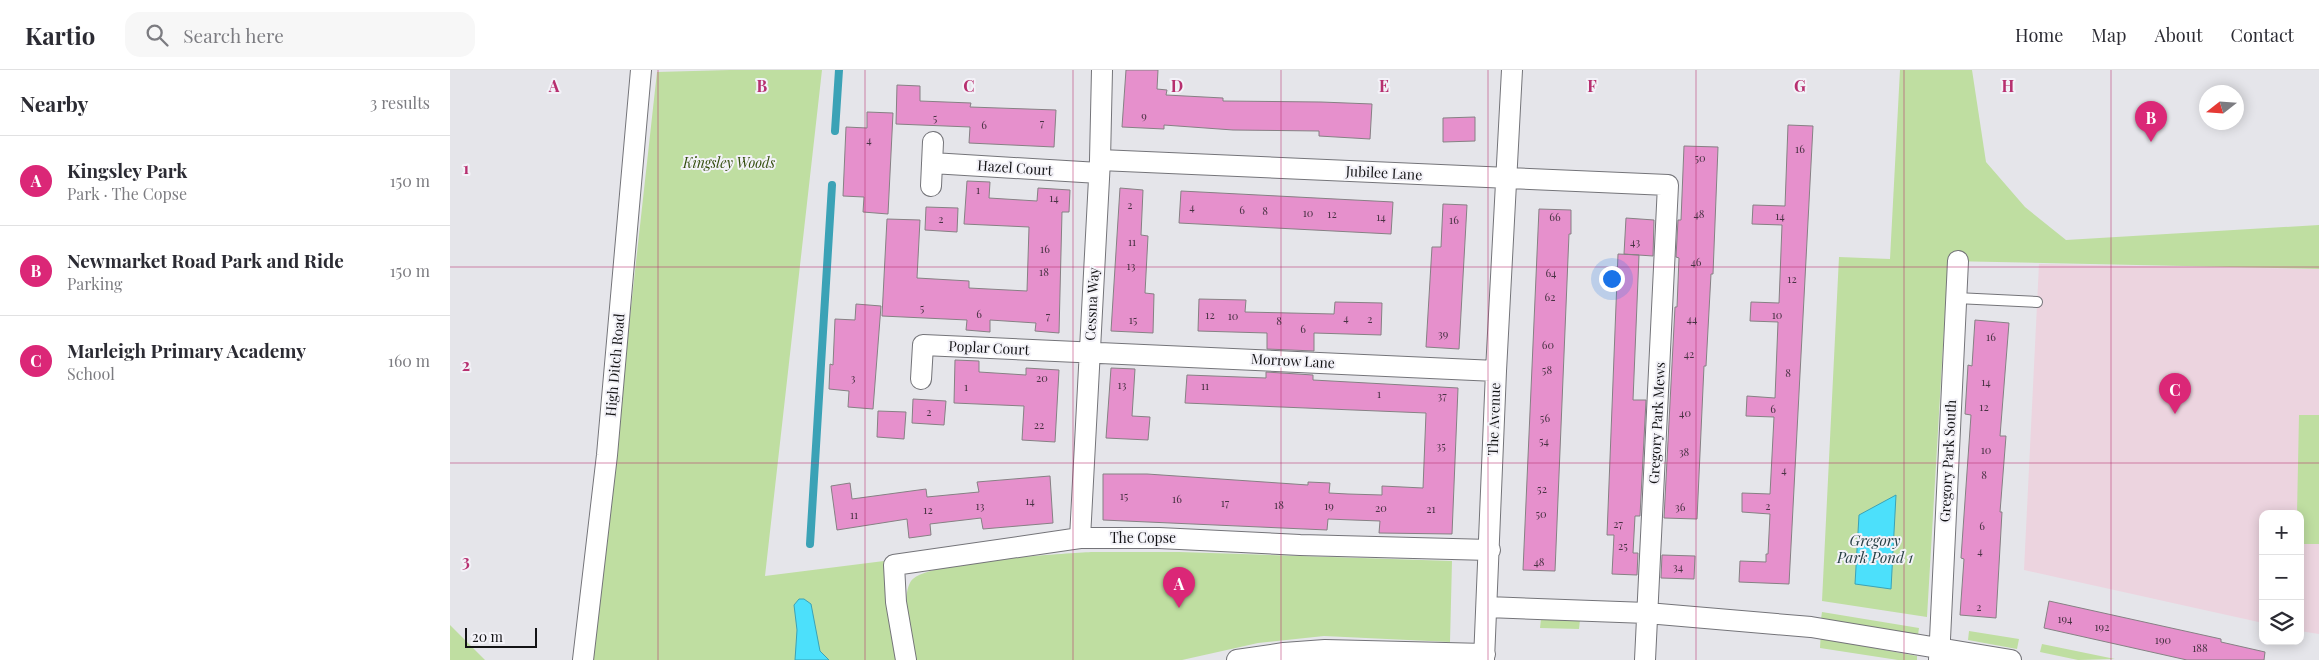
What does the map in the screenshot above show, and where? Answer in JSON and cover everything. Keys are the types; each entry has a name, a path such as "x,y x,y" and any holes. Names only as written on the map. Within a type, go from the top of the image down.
{"street":[{"name":"High Ditch Road","path":"583,660 607,455 641,70"},
{"name":"Cessna Way","path":"1080,538 1099,167 1102,70"},
{"name":"The Avenue","path":"1485,657 1496,371 1512,70"},
{"path":"930,186 933,142"},
{"name":"Hazel Court","path":"932,163 1099,167"},
{"name":"Jubilee Lane","path":"1099,167 1668,185"},
{"name":"Gregory Park Mews","path":"1645,660 1668,185"},
{"name":"Gregory Park South","path":"1939,654 1958,261"},
{"name":"Poplar Court","path":"921,379 923,345 1090,352"},
{"name":"Morrow Lane","path":"1090,352 1496,371"},
{"name":"The Copse","path":"906,660 896,602 894,565 1080,538 1159,538 1300,545 1490,550"},
{"path":"1487,607 1647,613 1816,628 1939,654 2011,660"},
{"path":"1237,660 1284,653 1325,650 1485,657"}],"lane":[{"path":"1956,298 2037,302"}],"shaded area":[{"path":"2039,264 2319,269 2319,634 2304,632 2304,510 2259,510 2259,622 2024,570"}],"green space":[{"name":"Kingsley Woods","path":"822,70 765,576 884,561 896,660 592,660 657,72"},
{"path":"1900,70 1972,70 1986,162 2025,207 2066,240 2319,225 2319,269 1948,261 1927,617 1822,601 1839,257 1890,259"},
{"path":"2299,415 2319,415 2319,544 2304,544 2304,510 2297,510"},
{"path":"1091,552 1179,552 1452,561 1450,642 1324,636 1258,643 1182,660 915,660 907,620 906,598 911,581 921,574 941,568 995,560"},
{"path":"1822,612 1919,628 1918,635 1821,619"},
{"path":"1541,619 1580,620 1579,629 1540,628"},
{"path":"450,625 485,660 450,660"},
{"path":"1821,630 1836,641 1917,656 1917,660 1898,660 1820,648"},
{"path":"1969,631 2019,639 2017,649 1968,640"},
{"path":"2042,644 2115,659 2078,660 2040,652"}],"water":[{"name":"Gregory Park Pond 1","path":"1896,495 1891,589 1855,584 1859,515"},
{"path":"799,599 804,599 811,604 820,651 829,660 795,660 797,630 794,605"}],"building":[{"path":"1126,70 1158,70 1157,89 1167,90 1166,95 1223,98 1223,101 1372,104 1370,139 1319,136 1319,131 1233,130 1164,125 1164,129 1122,127"},
{"path":"897,85 920,86 920,101 971,103 970,107 1056,110 1054,147 969,143 970,127 896,124"},
{"path":"867,112 893,113 888,214 863,212 864,197 843,196 846,127 867,128"},
{"path":"1475,117 1475,141 1443,142 1443,118"},
{"path":"1788,125 1813,126 1789,584 1739,582 1740,561 1766,562 1766,554 1768,554 1770,514 1742,512 1742,493 1770,494 1774,417 1746,416 1747,396 1775,398 1778,322 1750,321 1751,302 1779,303 1782,225 1752,224 1753,205 1785,206"},
{"path":"1684,146 1718,147 1713,274 1711,274 1706,366 1704,366 1697,519 1664,518 1675,307 1677,307 1679,258 1676,257 1678,220 1681,220"},
{"path":"967,181 990,182 989,198 1037,201 1038,188 1070,190 1069,212 1062,212 1059,333 1035,331 1036,323 990,320 990,332 966,330 967,320 882,316 887,219 920,220 917,278 969,281 969,288 1027,291 1029,227 964,224"},
{"path":"1120,188 1143,190 1141,235 1148,236 1145,293 1154,294 1153,333 1111,331"},
{"path":"1181,191 1393,202 1391,234 1179,223"},
{"path":"1443,204 1467,205 1459,349 1426,347 1432,247 1441,247"},
{"path":"926,207 958,208 957,232 925,230"},
{"path":"1539,209 1571,210 1555,571 1523,570"},
{"path":"1626,218 1654,220 1653,256 1624,254"},
{"path":"1618,254 1639,255 1633,400 1646,400 1640,516 1635,516 1633,553 1638,553 1637,575 1612,574 1614,535 1607,535"},
{"path":"1199,299 1246,300 1245,312 1334,314 1335,302 1382,303 1381,335 1314,333 1314,351 1267,349 1267,333 1198,331"},
{"path":"856,304 881,306 873,409 848,407 849,391 829,389 830,364 833,365 835,319 855,320"},
{"path":"1975,320 2009,323 2000,436 2006,436 2000,512 2002,512 1996,618 1960,615 1964,559 1961,558 1971,415 1965,414 1968,365 1972,366"},
{"path":"955,360 979,361 979,372 1026,375 1026,368 1059,370 1055,442 1022,440 1024,406 954,403"},
{"path":"1111,368 1135,369 1132,416 1150,417 1148,440 1106,438"},
{"path":"1266,372 1313,375 1313,380 1458,388 1452,534 1379,533 1380,521 1328,519 1327,530 1103,520 1103,474 1147,474 1308,485 1308,482 1330,483 1329,493 1348,494 1382,495 1382,486 1423,488 1426,413 1185,403 1187,375 1266,378"},
{"path":"913,399 946,401 944,425 912,423"},
{"path":"878,411 906,412 904,439 877,437"},
{"path":"1050,476 1053,523 983,529 981,518 930,524 931,535 909,538 907,519 837,530 831,486 850,483 852,499 926,489 927,497 979,492 977,482"},
{"path":"1662,555 1695,556 1694,579 1661,578"},
{"path":"2049,601 2221,639 2221,642 2265,652 2264,660 2187,660 2044,628"}],"waterway":[{"path":"835,131 839,70"},
{"path":"810,544 832,185"}],"place":[{"name":"Newmarket Road Park and Ride","path":"2151,142"},
{"name":"Marleigh Primary Academy","path":"2175,414"},
{"name":"Kingsley Park","path":"1179,608"}]}
